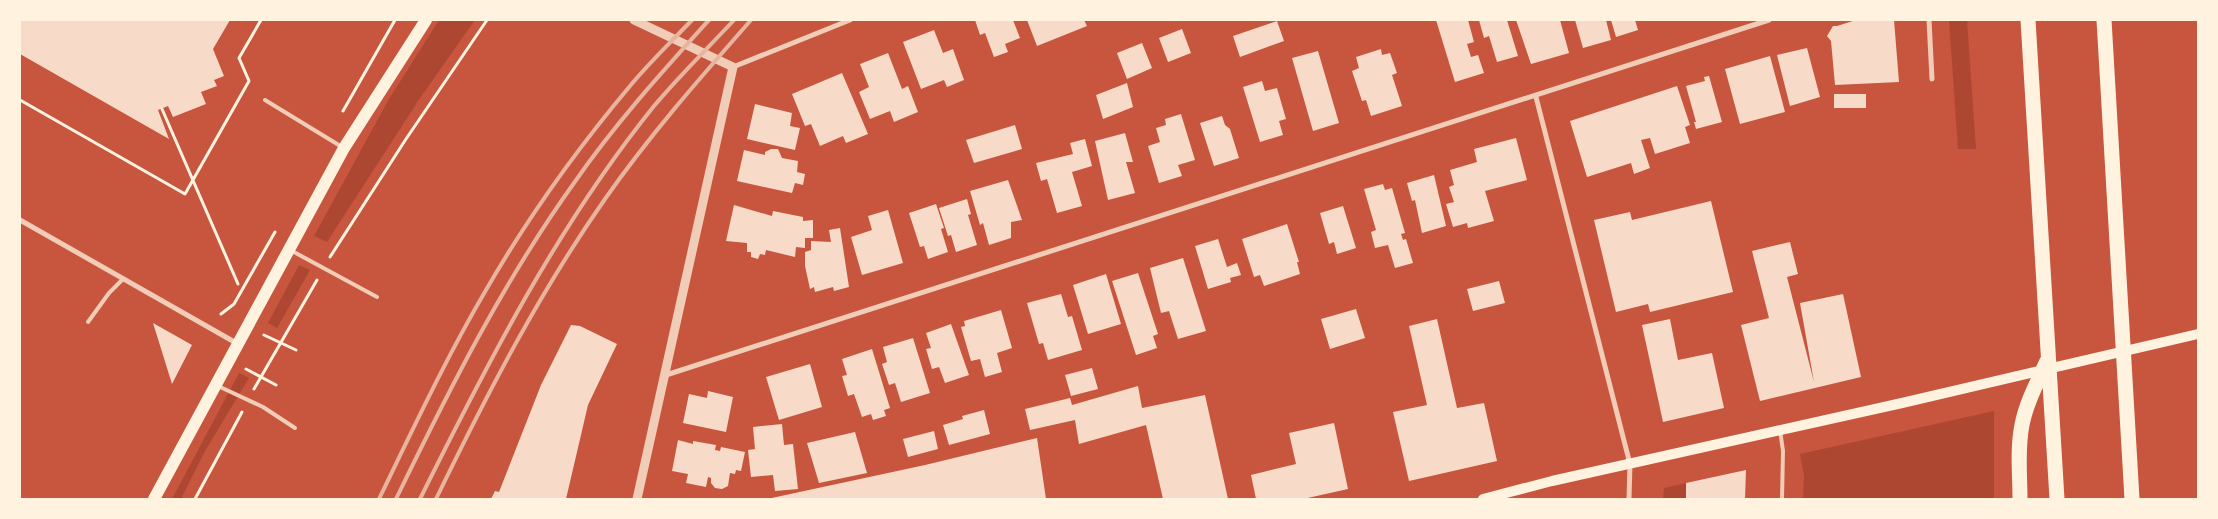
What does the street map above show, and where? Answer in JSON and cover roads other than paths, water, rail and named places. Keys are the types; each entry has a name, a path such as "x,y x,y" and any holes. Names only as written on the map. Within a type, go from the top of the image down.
{"highway":[{"path":"2028,20 2057,499"},
{"path":"2104,20 2132,499"},
{"path":"2020,499 2020,439 2026,411 2048,358"},
{"path":"2130,481 2142,499"}],"main road":[{"path":"154,499 344,148 426,20"},
{"path":"1483,499 2198,334"}],"street":[{"path":"634,20 733,67 850,20"},
{"path":"666,375 1536,97 1769,20"},
{"path":"1929,20 1932,79"},
{"path":"637,499 733,67"},
{"path":"1536,97 1630,464 1629,499"},
{"path":"20,220 239,345"}],"lane":[{"path":"265,100 344,148"},
{"path":"290,250 377,297"},
{"path":"88,322 109,293 124,279"},
{"path":"216,385 263,407 295,428"},
{"path":"1780,430 1783,452 1782,499"}],"railway":[{"path":"379,499 457,342 518,237 610,110 645,69 692,20"},
{"path":"396,499 478,337 548,221 589,161 656,79 709,20"},
{"path":"420,499 526,296 586,198 654,106 734,20"},
{"path":"436,499 514,346 581,235 605,199 657,130 751,20"}]}
